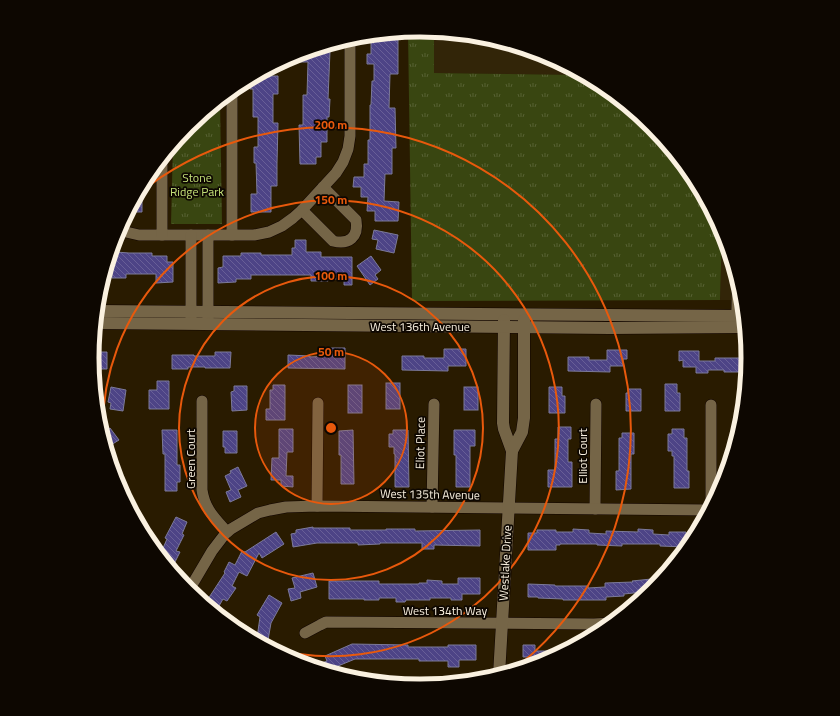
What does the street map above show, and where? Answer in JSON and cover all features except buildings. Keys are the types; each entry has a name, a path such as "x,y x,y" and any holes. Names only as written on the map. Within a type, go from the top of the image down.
{"main road":[{"name":"West 136th Avenue","path":"103,311 191,312 208,318 504,320 610,328 739,322"},
{"name":"West 136th Avenue","path":"101,323 191,324 208,318"},
{"name":"Westlake Drive","path":"499,669 512,451 503,423 504,320"},
{"name":"Westlake Drive","path":"512,451 522,432 524,418 524,321"}],"street":[{"path":"125,231 162,235 254,235 269,232 282,226 293,218 336,173 343,162 348,149 350,136 350,45"},
{"path":"232,98 232,235"},
{"path":"162,167 162,235"},
{"path":"302,210 333,241 345,242 351,240 356,231 356,220 323,187"},
{"path":"191,235 191,324"},
{"path":"208,235 208,318"},
{"name":"Green Court","path":"202,402 203,499 207,509 227,532"},
{"path":"317,506 318,403"},
{"name":"Eliot Place","path":"432,507 434,404"},
{"name":"Elliot Court","path":"595,509 596,404"},
{"path":"711,406 711,494"},
{"name":"West 135th Avenue","path":"192,584 212,551 227,532 258,513 286,507 317,506 703,510"},
{"name":"West 134th Way","path":"305,633 326,622 600,624"}],"shaded area":[{"path":"434,38 483,43 503,48 543,61 571,75 434,73"},
{"path":"722,248 736,300 720,300"}],"green space":[{"path":"408,38 434,38 434,73 571,75 598,91 615,103 647,131 675,163 687,180 708,216 722,248 720,300 412,301"},
{"name":"Stone Ridge Park","path":"220,107 222,224 171,224 173,154 193,131"}]}
